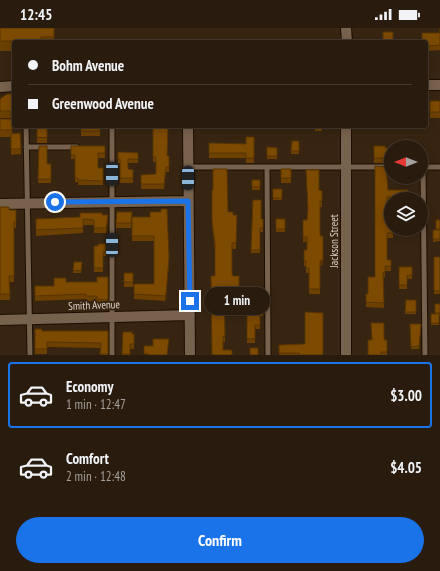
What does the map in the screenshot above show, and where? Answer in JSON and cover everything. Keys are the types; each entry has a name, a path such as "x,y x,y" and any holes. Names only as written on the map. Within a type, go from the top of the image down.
{"street":[{"path":"346,28 347,40"},
{"path":"428,85 440,85"},
{"path":"0,87 12,86"},
{"path":"188,128 190,355"},
{"name":"Jackson Street","path":"346,128 346,355"},
{"path":"0,204 188,201"},
{"name":"Smith Avenue","path":"0,320 190,315"}],"lane":[{"path":"0,122 12,122"},
{"path":"26,128 26,203 30,355"},
{"path":"112,128 112,355"},
{"path":"26,147 81,147"},
{"path":"104,147 112,147"},
{"path":"188,167 384,167"},
{"path":"267,167 268,355"},
{"path":"428,167 440,167"},
{"path":"422,184 425,355"}],"building":[{"path":"0,28 54,28 54,37 41,37 41,40 0,41"},
{"path":"383,32 393,32 393,40 383,40"},
{"path":"422,33 440,33 440,45 428,46 428,40 422,40"},
{"path":"7,94 12,94 12,111 0,111 0,99"},
{"path":"430,101 440,101 440,112 430,112"},
{"path":"0,119 12,119 12,130 0,130"},
{"path":"37,128 47,128 47,138 37,137"},
{"path":"81,128 100,128 100,131 81,131"},
{"path":"153,128 168,128 167,156 169,156 169,167 166,167 164,184 141,184 141,175 156,174 156,157 153,157"},
{"path":"20,133 21,149 11,149 11,134"},
{"path":"246,137 254,137 254,158 246,158 246,153 209,153 209,143 246,144"},
{"path":"292,141 299,141 299,151 291,151"},
{"path":"39,146 47,146 47,164 51,164 51,179 38,179"},
{"path":"71,146 105,146 105,153 98,153 98,168 103,168 103,181 78,180 78,178 75,178 75,155 71,155"},
{"path":"374,146 384,146 384,158 374,158"},
{"path":"267,147 277,148 277,156 267,156"},
{"path":"118,152 138,153 138,159 128,159 128,169 133,170 133,178 120,178 120,159 118,159"},
{"path":"375,166 384,167 384,184 387,184 388,190 408,190 408,192 384,192 384,236 387,236 387,260 391,260 391,266 385,266 385,272 383,272 384,303 366,302 366,294 368,294 368,277 375,277"},
{"path":"213,169 227,169 228,212 233,212 233,215 237,215 236,243 232,243 232,274 233,276 239,276 239,289 224,289 225,336 223,336 223,350 232,350 232,355 212,355 211,276 215,276 215,243 212,221"},
{"path":"281,169 291,169 291,178 281,178"},
{"path":"306,170 319,170 319,190 322,191 322,201 320,201 320,236 323,236 323,260 320,261 320,289 309,289 309,268 306,268 306,261 304,261 304,250 307,250 307,237 303,237 303,220 307,220 308,209"},
{"path":"252,180 260,180 260,187 252,187"},
{"path":"273,189 282,189 282,198 273,198"},
{"path":"253,200 261,200 261,219 263,219 263,228 260,228 260,250 251,250"},
{"path":"0,207 9,207 9,210 16,210 16,222 14,222 14,276 9,276 10,294 0,294"},
{"path":"161,209 167,209 169,257 166,293 165,296 134,294 134,284 154,284 154,236 132,236 132,217 150,217 150,212 161,212"},
{"path":"117,212 132,212 131,223 116,223"},
{"path":"80,213 102,213 102,215 108,215 106,228 94,228 94,220 83,219 83,228 36,230 36,219 80,217"},
{"path":"276,219 285,219 285,229 276,229"},
{"path":"436,220 440,220 440,229 436,229"},
{"path":"433,230 440,230 440,239 433,239"},
{"path":"98,244 106,244 106,252 103,252 103,268 94,268 94,246 98,246"},
{"path":"434,257 440,257 440,291 434,291"},
{"path":"74,262 82,262 81,271 73,270"},
{"path":"399,267 412,267 412,275 407,275 407,285 399,285"},
{"path":"124,273 133,273 133,282 124,282"},
{"path":"97,277 108,277 108,300 97,299 97,296 86,296 86,294 35,296 35,286 54,286 54,278 66,278 66,282 97,282"},
{"path":"406,300 416,300 416,312 405,312"},
{"path":"254,304 263,304 263,312 260,312 260,325 255,325 255,339 247,339 247,314 254,314"},
{"path":"435,304 440,304 440,313 435,313"},
{"path":"305,312 323,313 323,355 279,353 279,345 305,344"},
{"path":"431,314 439,314 439,323 431,323"},
{"path":"371,323 384,323 384,340 387,340 387,352 381,352 381,355 368,355 368,340 372,340"},
{"path":"410,324 421,324 419,346 411,347"},
{"path":"35,329 42,329 42,331 108,331 108,354 100,354 101,343 47,342 47,349 35,349"},
{"path":"123,332 132,332 132,334 134,334 134,344 130,344 130,354 122,354"},
{"path":"153,339 169,339 167,355 144,354 144,346 153,346"},
{"path":"250,348 258,348 258,355 250,355"}],"route":[{"path":"55,202 188,201 190,301"}]}
